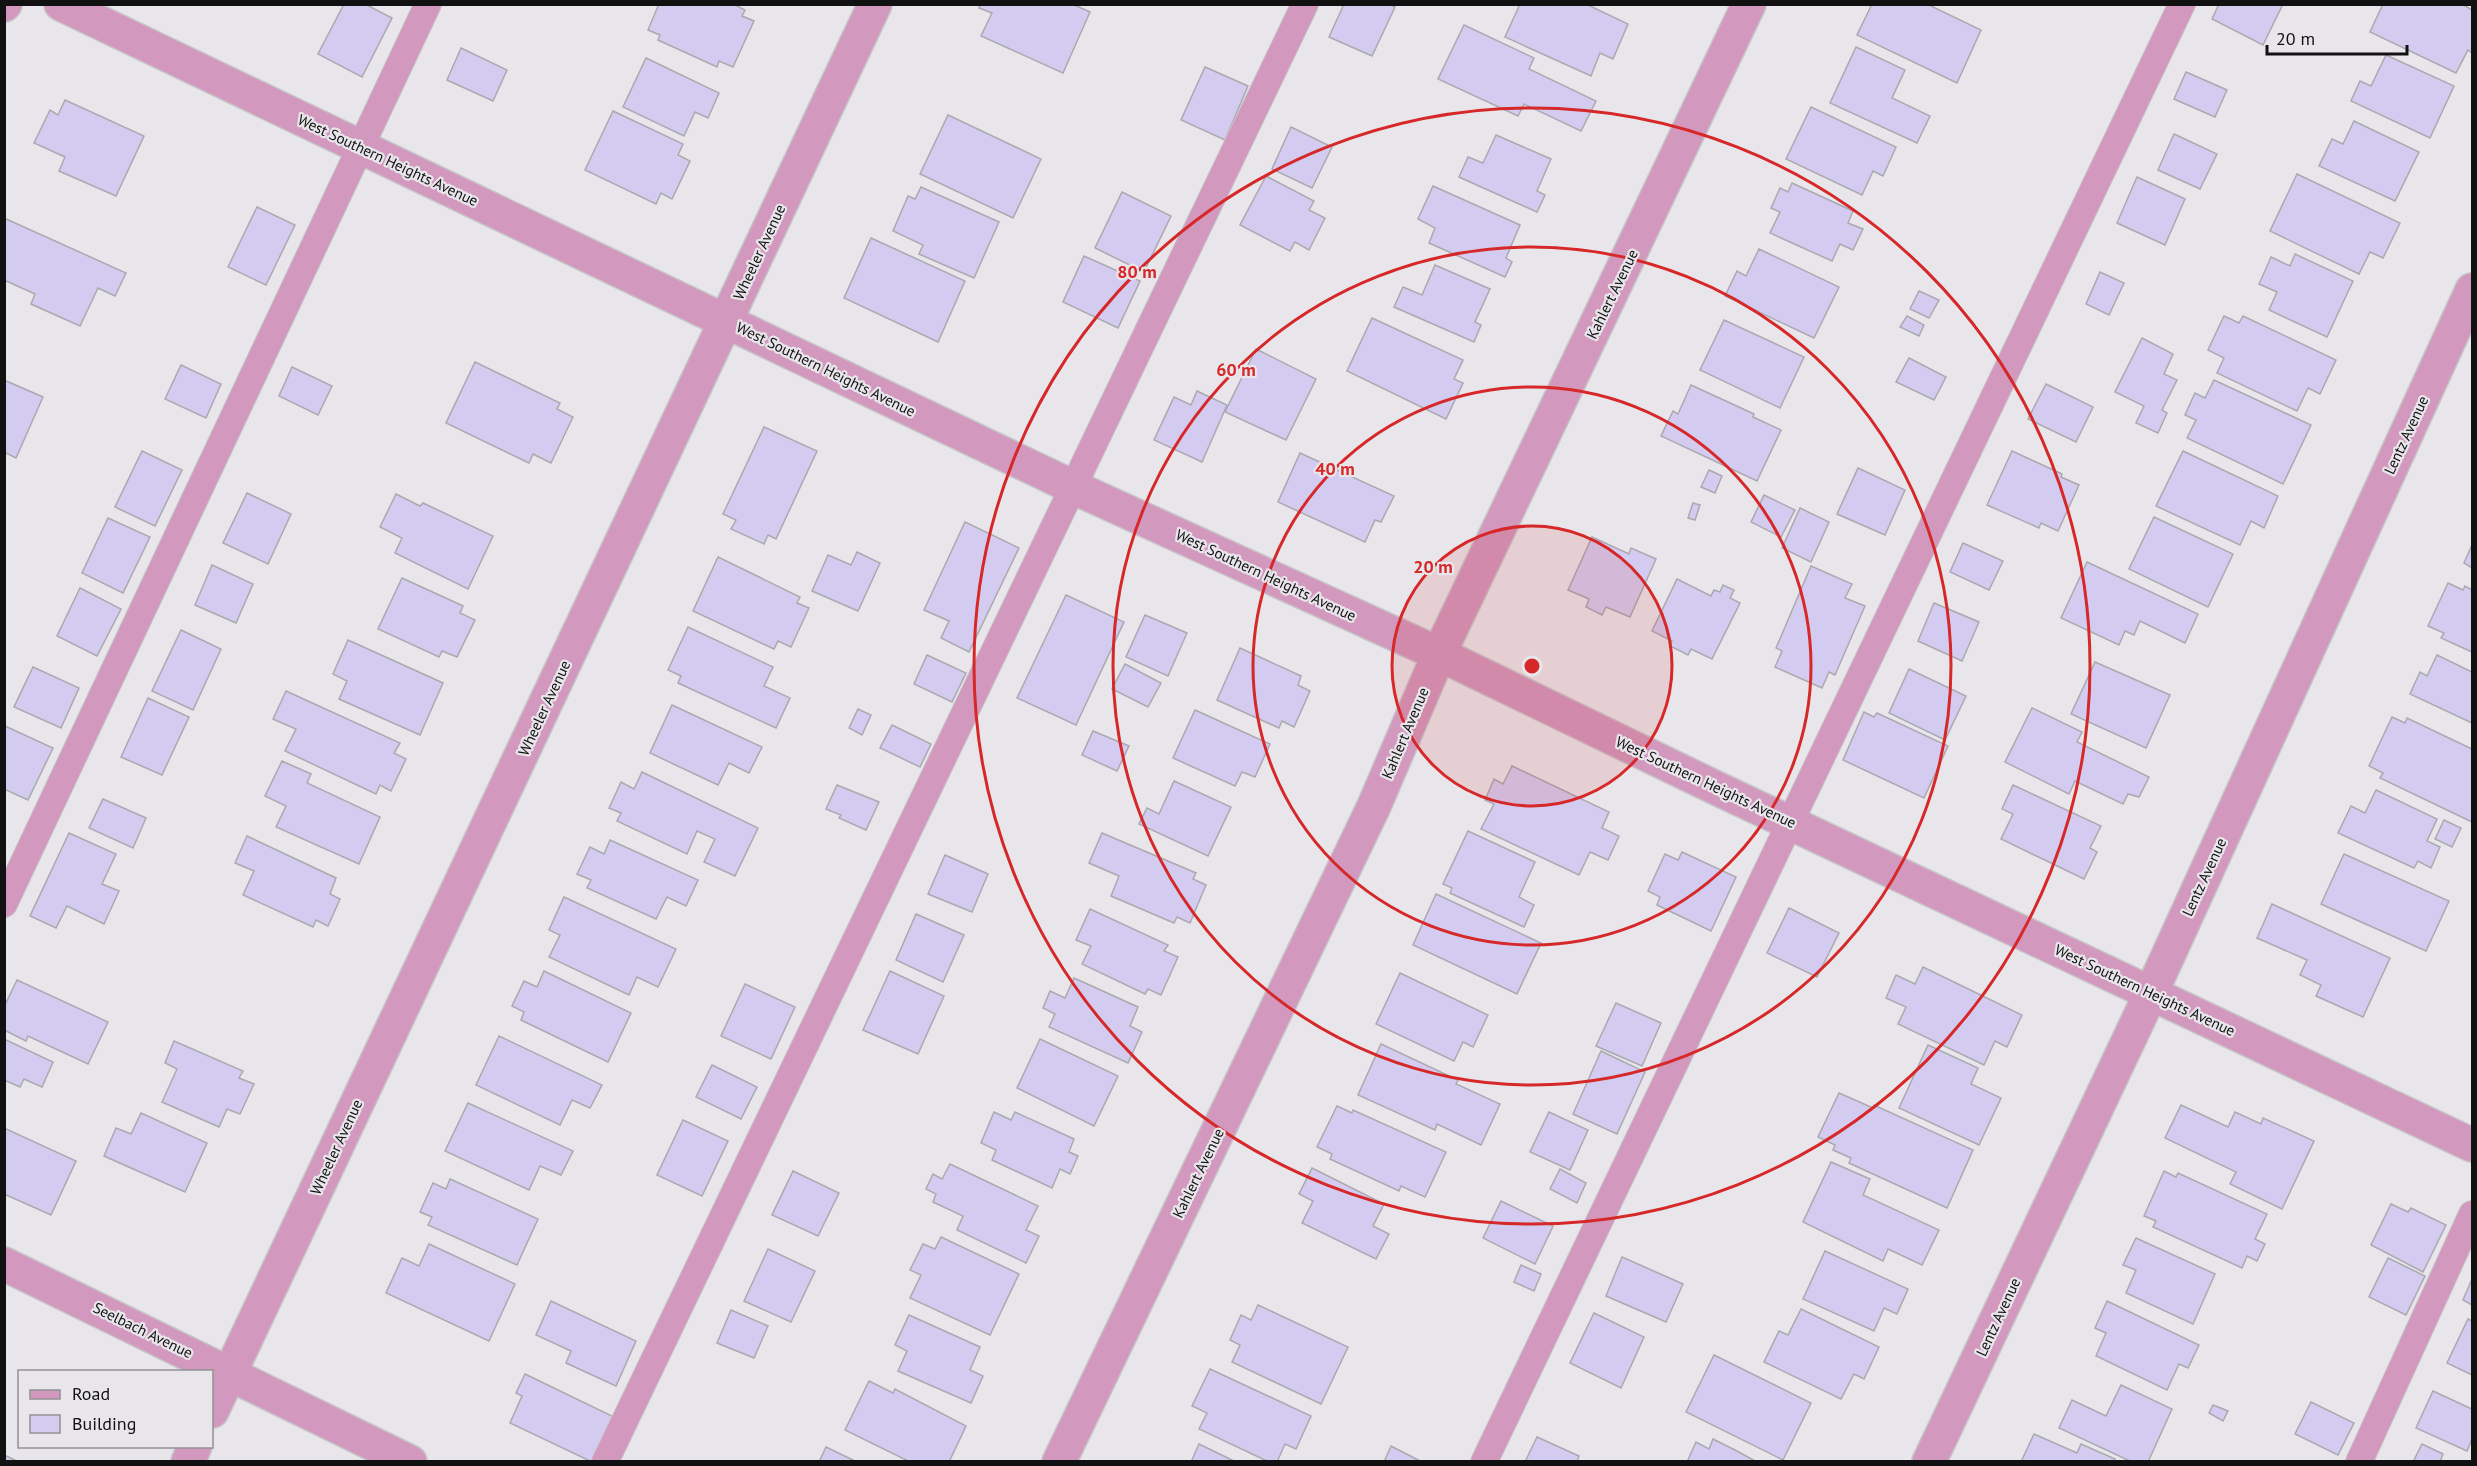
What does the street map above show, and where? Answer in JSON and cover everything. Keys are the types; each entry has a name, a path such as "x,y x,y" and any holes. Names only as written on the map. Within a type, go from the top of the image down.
{"street":[{"name":"West Southern Heights Avenue","path":"61,4 1075,488 1439,654 2472,1145"},
{"name":"Wheeler Avenue","path":"213,1409 875,4"},
{"name":"Kahlert Avenue","path":"1059,1461 1374,806 1439,654 1749,4"},
{"name":"Lentz Avenue","path":"1929,1461 2151,993 2472,290"},
{"name":"Seelbach Avenue","path":"4,1264 410,1461"}],"lane":[{"path":"4,904 428,4"},
{"path":"606,1461 1075,488 1305,4"},
{"path":"1484,1461 2182,4"},
{"path":"2359,1461 2472,1214"}],"building":[{"path":"344,4 365,4 392,18 362,77 318,54"},
{"path":"659,4 733,4 745,10 742,16 754,21 733,67 719,61 717,67 658,40 660,35 648,30"},
{"path":"980,4 1072,4 1090,12 1063,73 981,36 992,13 979,8"},
{"path":"1344,4 1389,4 1395,7 1372,56 1329,37"},
{"path":"1520,4 1586,4 1628,24 1613,59 1600,53 1591,76 1505,37"},
{"path":"1872,4 1927,4 1981,30 1957,83 1857,35"},
{"path":"2219,4 2283,4 2263,45 2212,19"},
{"path":"2383,4 2462,4 2472,10 2472,53 2468,50 2456,73 2370,32"},
{"path":"1464,25 1534,58 1529,69 1596,101 1581,131 1524,104 1518,116 1438,79"},
{"path":"1856,47 1905,70 1892,98 1930,116 1917,143 1830,103"},
{"path":"461,48 507,70 493,101 447,80"},
{"path":"2386,55 2454,86 2430,138 2351,101 2360,81 2371,86"},
{"path":"646,58 719,93 708,118 695,112 684,136 623,107"},
{"path":"1205,67 1248,86 1225,140 1181,120"},
{"path":"2186,72 2227,90 2215,117 2174,99"},
{"path":"65,100 144,136 116,196 59,171 65,157 34,143 50,110 58,115"},
{"path":"1811,107 1896,147 1883,176 1873,171 1862,195 1786,159"},
{"path":"613,111 683,144 678,155 690,161 672,199 661,193 656,204 585,170"},
{"path":"948,115 1041,159 1013,218 920,174"},
{"path":"2354,121 2419,152 2395,201 2319,166 2332,139 2343,144"},
{"path":"1291,127 1332,147 1312,188 1272,169"},
{"path":"2174,134 2217,154 2200,189 2158,170"},
{"path":"1496,135 1551,159 1537,191 1545,195 1537,212 1459,177 1468,157 1483,163"},
{"path":"2297,174 2400,223 2383,258 2370,252 2359,274 2270,231"},
{"path":"1266,176 1314,201 1309,210 1325,218 1309,250 1295,242 1290,251 1240,225"},
{"path":"2137,177 2185,199 2165,245 2117,223"},
{"path":"1792,183 1853,211 1848,223 1863,229 1853,250 1840,244 1832,261 1770,233 1780,212 1771,208 1780,188 1788,192"},
{"path":"1433,186 1520,225 1506,258 1512,262 1505,277 1429,243 1435,228 1418,219"},
{"path":"921,187 999,222 974,278 919,254 923,245 893,231 908,196 915,199"},
{"path":"1122,192 1171,216 1144,272 1095,248"},
{"path":"257,207 295,225 266,285 228,267"},
{"path":"4,218 126,273 115,296 98,288 80,326 31,304 35,294 4,280"},
{"path":"871,238 965,281 938,342 844,298"},
{"path":"1759,249 1839,287 1814,338 1725,296 1737,271 1746,276"},
{"path":"2295,254 2353,281 2327,337 2269,310 2277,292 2259,284 2271,257 2290,266"},
{"path":"1084,256 1140,281 1118,328 1063,302"},
{"path":"1435,265 1490,289 1475,322 1481,325 1474,342 1394,307 1403,287 1422,295"},
{"path":"2100,272 2124,283 2109,315 2086,304"},
{"path":"1919,291 1939,300 1929,318 1910,309"},
{"path":"1907,316 1924,325 1919,336 1900,327"},
{"path":"2224,316 2239,323 2243,316 2336,360 2320,394 2308,388 2297,411 2217,373 2224,358 2208,350"},
{"path":"1372,318 1463,360 1454,379 1463,383 1446,419 1347,371"},
{"path":"1724,320 1804,357 1780,408 1700,370"},
{"path":"2142,338 2173,354 2164,374 2177,380 2162,410 2167,413 2158,433 2136,423 2144,406 2115,392"},
{"path":"1256,349 1316,379 1286,440 1225,412"},
{"path":"1909,358 1946,377 1934,400 1896,382"},
{"path":"475,362 560,403 557,409 573,417 551,463 533,454 529,463 446,423"},
{"path":"181,365 221,384 206,418 165,399"},
{"path":"292,367 332,386 318,415 279,396"},
{"path":"4,380 43,397 16,458 4,452"},
{"path":"2214,380 2311,425 2283,484 2187,438 2196,420 2185,415 2195,393 2205,398"},
{"path":"2046,384 2093,407 2076,442 2028,419"},
{"path":"1691,385 1754,414 1753,417 1781,430 1757,481 1661,436 1673,411 1678,414"},
{"path":"1197,391 1227,405 1202,462 1154,440 1174,397 1191,405"},
{"path":"764,427 817,451 776,539 768,535 764,544 731,529 736,520 723,514"},
{"path":"142,451 182,470 155,526 115,507"},
{"path":"2012,451 2062,474 2061,477 2079,485 2058,531 2041,523 2039,528 1987,505"},
{"path":"2183,451 2278,496 2264,528 2251,521 2240,545 2156,506"},
{"path":"1300,453 1394,496 1381,522 1375,520 1365,542 1278,502"},
{"path":"1858,468 1905,490 1885,535 1837,514"},
{"path":"1709,470 1722,476 1715,493 1701,487"},
{"path":"247,493 291,514 268,564 223,543"},
{"path":"396,494 420,506 423,503 493,536 468,589 395,553 402,538 380,527"},
{"path":"1764,495 1795,510 1781,537 1751,522"},
{"path":"1693,503 1700,505 1695,520 1688,518"},
{"path":"1800,508 1829,522 1811,562 1782,548"},
{"path":"2154,517 2233,554 2208,607 2129,569"},
{"path":"108,518 150,537 123,593 82,573"},
{"path":"965,522 1019,548 969,652 941,638 949,621 924,610"},
{"path":"1592,537 1629,554 1631,548 1656,559 1630,617 1606,607 1602,615 1586,607 1589,599 1568,590"},
{"path":"1963,543 2003,561 1989,590 1950,572"},
{"path":"2472,545 2472,568 2464,563"},
{"path":"857,552 880,563 858,611 812,591 828,555 851,565"},
{"path":"718,557 800,597 797,603 809,608 791,647 778,641 774,649 693,611"},
{"path":"2087,562 2198,614 2185,643 2140,621 2134,635 2125,631 2119,645 2061,618"},
{"path":"212,565 253,584 236,623 195,605"},
{"path":"1811,566 1852,584 1845,598 1865,606 1835,675 1829,672 1822,688 1775,667 1782,651 1776,648"},
{"path":"402,578 463,606 460,613 475,620 457,657 442,651 439,657 378,629"},
{"path":"1677,579 1711,596 1714,590 1720,592 1723,585 1734,590 1730,598 1740,603 1712,659 1691,649 1688,655 1670,646 1672,641 1652,631"},
{"path":"2448,583 2463,590 2465,586 2472,590 2472,652 2441,638 2444,633 2428,626"},
{"path":"80,588 121,609 97,656 57,636"},
{"path":"1066,595 1124,622 1076,725 1017,698"},
{"path":"1934,603 1979,622 1962,661 1918,641"},
{"path":"1145,615 1187,633 1168,676 1126,657"},
{"path":"688,627 773,667 764,686 790,698 776,728 678,683 681,676 668,670"},
{"path":"181,630 221,649 193,710 152,691"},
{"path":"348,640 443,683 420,735 339,699 347,681 333,674"},
{"path":"1240,648 1301,676 1298,685 1310,691 1294,727 1282,721 1279,728 1217,700"},
{"path":"927,655 966,673 952,702 914,684"},
{"path":"2437,655 2472,672 2472,723 2410,694 2420,672 2427,676"},
{"path":"2095,662 2170,695 2146,748 2071,714"},
{"path":"1125,664 1161,683 1148,707 1112,689"},
{"path":"33,667 79,688 61,728 14,707"},
{"path":"1909,669 1966,696 1945,740 1889,713"},
{"path":"286,691 400,743 394,753 406,759 391,791 380,785 376,794 285,751 296,729 273,719"},
{"path":"148,698 189,717 162,775 121,757"},
{"path":"672,705 762,747 749,773 729,763 718,785 650,753"},
{"path":"2032,708 2082,732 2077,742 2149,777 2139,797 2128,794 2123,804 2075,781 2069,794 2005,762"},
{"path":"858,709 871,715 862,735 849,728"},
{"path":"1195,710 1270,744 1255,777 1242,772 1235,786 1173,758"},
{"path":"1864,712 1874,717 1877,713 1948,746 1924,798 1843,760"},
{"path":"2392,717 2405,723 2407,718 2472,749 2472,822 2380,778 2383,773 2369,766"},
{"path":"892,725 931,744 920,767 880,748"},
{"path":"5,726 53,748 28,800 4,789"},
{"path":"1093,731 1129,746 1117,771 1082,755"},
{"path":"282,761 311,774 307,783 380,817 359,864 276,827 286,806 265,796"},
{"path":"1512,766 1609,812 1602,828 1619,836 1608,860 1590,852 1579,875 1481,829 1494,804 1485,800 1494,779 1503,784"},
{"path":"642,772 758,828 735,876 704,862 715,839 697,831 687,854 617,821 621,813 609,808 621,782 634,789"},
{"path":"1174,781 1231,807 1208,856 1139,824 1147,808 1159,814"},
{"path":"837,785 879,802 866,830 839,818 841,815 826,809"},
{"path":"2013,785 2101,826 2090,848 2097,852 2084,879 2001,839 2013,814 2002,809"},
{"path":"2376,790 2437,819 2427,841 2440,847 2431,868 2418,861 2414,868 2338,833 2351,806 2365,813"},
{"path":"103,799 146,818 133,848 89,828"},
{"path":"2444,820 2461,828 2452,847 2435,839"},
{"path":"1468,831 1535,862 1519,897 1534,905 1524,927 1450,893 1452,888 1443,884"},
{"path":"69,833 116,854 102,884 119,891 104,924 67,906 56,928 30,916"},
{"path":"1102,833 1196,873 1193,879 1206,885 1190,923 1177,917 1174,923 1111,896 1119,876 1089,863"},
{"path":"247,836 336,878 330,894 340,899 328,926 316,920 313,927 243,895 254,871 235,863"},
{"path":"610,840 698,880 686,906 667,897 656,919 587,888 591,880 577,874 590,847 604,854"},
{"path":"1682,852 1736,877 1711,931 1657,905 1660,897 1648,891 1665,854 1678,860"},
{"path":"2344,854 2449,901 2426,951 2321,904"},
{"path":"945,855 988,874 972,912 928,894"},
{"path":"1436,894 1541,943 1517,994 1413,945"},
{"path":"564,897 676,949 658,987 637,977 629,995 549,957 560,935 549,930"},
{"path":"2272,904 2390,958 2363,1017 2316,996 2321,985 2300,975 2307,960 2257,938"},
{"path":"1789,908 1839,933 1817,977 1767,953"},
{"path":"1090,909 1168,945 1164,951 1178,957 1161,995 1148,989 1145,994 1082,964 1091,946 1076,940"},
{"path":"916,914 964,935 943,982 896,960"},
{"path":"1923,967 2022,1015 2007,1047 1995,1041 1984,1065 1898,1024 1906,1007 1886,998 1896,975 1915,984"},
{"path":"544,971 631,1013 608,1062 521,1020 524,1012 512,1006 524,981 537,987"},
{"path":"890,971 944,996 918,1054 863,1030"},
{"path":"1400,973 1488,1015 1473,1047 1463,1042 1454,1061 1376,1024"},
{"path":"1074,978 1138,1007 1130,1026 1142,1032 1128,1063 1049,1027 1055,1014 1043,1008 1050,991 1065,998"},
{"path":"17,980 108,1022 88,1064 28,1036 26,1041 4,1030 4,1007"},
{"path":"745,984 795,1007 771,1059 721,1036"},
{"path":"1616,1003 1661,1023 1642,1066 1596,1046"},
{"path":"499,1036 602,1085 590,1108 572,1100 560,1125 476,1085"},
{"path":"4,1039 53,1062 42,1087 24,1079 20,1087 4,1080"},
{"path":"1040,1039 1118,1076 1094,1126 1017,1088"},
{"path":"174,1041 243,1071 239,1078 254,1084 240,1114 227,1109 219,1127 162,1102 177,1069 165,1063"},
{"path":"1381,1044 1458,1080 1456,1084 1500,1104 1481,1145 1437,1124 1435,1130 1358,1095"},
{"path":"1928,1045 1978,1068 1971,1084 2001,1098 1979,1145 1899,1108"},
{"path":"1601,1051 1645,1072 1617,1134 1573,1114"},
{"path":"712,1065 757,1087 741,1119 696,1097"},
{"path":"1839,1093 1873,1108 1874,1105 1973,1150 1947,1208 1849,1163 1851,1158 1833,1150 1835,1145 1818,1137"},
{"path":"468,1103 573,1151 561,1175 540,1166 529,1190 445,1151"},
{"path":"2181,1105 2228,1127 2235,1112 2261,1124 2263,1118 2314,1141 2282,1209 2230,1184 2236,1172 2165,1138"},
{"path":"1337,1106 1352,1113 1353,1110 1446,1152 1425,1197 1401,1186 1399,1191 1330,1159 1332,1154 1317,1147"},
{"path":"994,1112 1011,1120 1015,1112 1074,1139 1069,1152 1078,1156 1070,1174 1060,1169 1052,1188 992,1160 996,1150 981,1143"},
{"path":"1549,1112 1588,1130 1570,1170 1530,1152"},
{"path":"141,1113 207,1143 185,1192 104,1156 116,1128 131,1134"},
{"path":"683,1120 728,1141 702,1196 657,1175"},
{"path":"4,1128 76,1161 51,1215 4,1194"},
{"path":"1831,1162 1870,1179 1863,1195 1939,1230 1922,1265 1888,1249 1883,1261 1803,1222"},
{"path":"950,1164 1038,1206 1026,1230 1039,1236 1026,1263 957,1230 963,1216 933,1202 936,1194 926,1189 933,1174 942,1179"},
{"path":"1312,1168 1384,1204 1373,1226 1389,1234 1376,1259 1302,1223 1313,1201 1299,1194"},
{"path":"1560,1169 1586,1183 1577,1203 1550,1189"},
{"path":"793,1171 839,1193 818,1236 772,1215"},
{"path":"2164,1171 2176,1177 2178,1173 2267,1214 2255,1239 2265,1244 2257,1261 2247,1256 2242,1268 2153,1227 2156,1221 2144,1216"},
{"path":"450,1179 538,1219 517,1265 428,1225 432,1217 420,1212 433,1183 446,1189"},
{"path":"1501,1201 1553,1226 1535,1264 1483,1238"},
{"path":"2391,1204 2408,1212 2411,1208 2446,1225 2423,1272 2371,1245"},
{"path":"941,1237 1019,1274 990,1335 910,1298 921,1275 910,1270 923,1244 935,1249"},
{"path":"2136,1238 2215,1274 2193,1324 2126,1293 2136,1270 2123,1265"},
{"path":"429,1244 515,1284 489,1341 386,1293 402,1258 419,1266"},
{"path":"768,1249 815,1271 791,1322 744,1301"},
{"path":"1825,1251 1908,1289 1897,1314 1884,1308 1874,1331 1803,1299"},
{"path":"1622,1257 1683,1284 1666,1322 1606,1296"},
{"path":"2388,1258 2425,1276 2406,1315 2369,1297"},
{"path":"1521,1265 1541,1274 1534,1291 1514,1282"},
{"path":"2472,1279 2472,1305 2463,1300"},
{"path":"551,1301 636,1341 616,1386 566,1363 571,1351 536,1335"},
{"path":"2107,1301 2199,1345 2188,1368 2179,1364 2167,1390 2096,1356 2106,1333 2095,1328"},
{"path":"1258,1305 1348,1347 1321,1404 1232,1362 1240,1345 1230,1340 1241,1315 1251,1320"},
{"path":"1801,1309 1879,1347 1864,1379 1854,1374 1841,1399 1764,1362 1779,1331 1788,1335"},
{"path":"731,1310 768,1326 754,1358 717,1343"},
{"path":"1594,1313 1644,1337 1621,1388 1570,1363"},
{"path":"909,1315 980,1347 970,1370 983,1376 971,1403 898,1371 907,1351 895,1345"},
{"path":"2468,1319 2472,1321 2472,1375 2447,1363"},
{"path":"1714,1355 1811,1403 1783,1460 1686,1412"},
{"path":"1210,1369 1311,1416 1296,1449 1285,1444 1277,1462 1269,1462 1199,1429 1207,1413 1192,1406"},
{"path":"525,1374 614,1417 592,1462 510,1423 522,1396 516,1393"},
{"path":"869,1381 893,1393 895,1389 966,1426 949,1462 910,1462 845,1430"},
{"path":"2121,1385 2172,1409 2148,1462 2132,1462 2059,1428 2072,1400 2106,1416"},
{"path":"2433,1391 2472,1409 2472,1439 2467,1451 2416,1428"},
{"path":"2311,1402 2354,1423 2338,1455 2295,1434"},
{"path":"2213,1405 2228,1411 2223,1421 2209,1413"},
{"path":"2034,1434 2077,1453 2081,1444 2115,1459 2114,1462 2021,1462"},
{"path":"1537,1437 1579,1456 1577,1462 1525,1462"},
{"path":"1713,1439 1757,1462 1687,1462 1696,1442 1709,1449"},
{"path":"1199,1444 1236,1462 1191,1462"},
{"path":"2422,1444 2443,1454 2440,1462 2413,1462"},
{"path":"1391,1446 1422,1462 1384,1462"},
{"path":"826,1447 857,1462 819,1462"},
{"path":"4,1455 19,1462 4,1462"}]}
